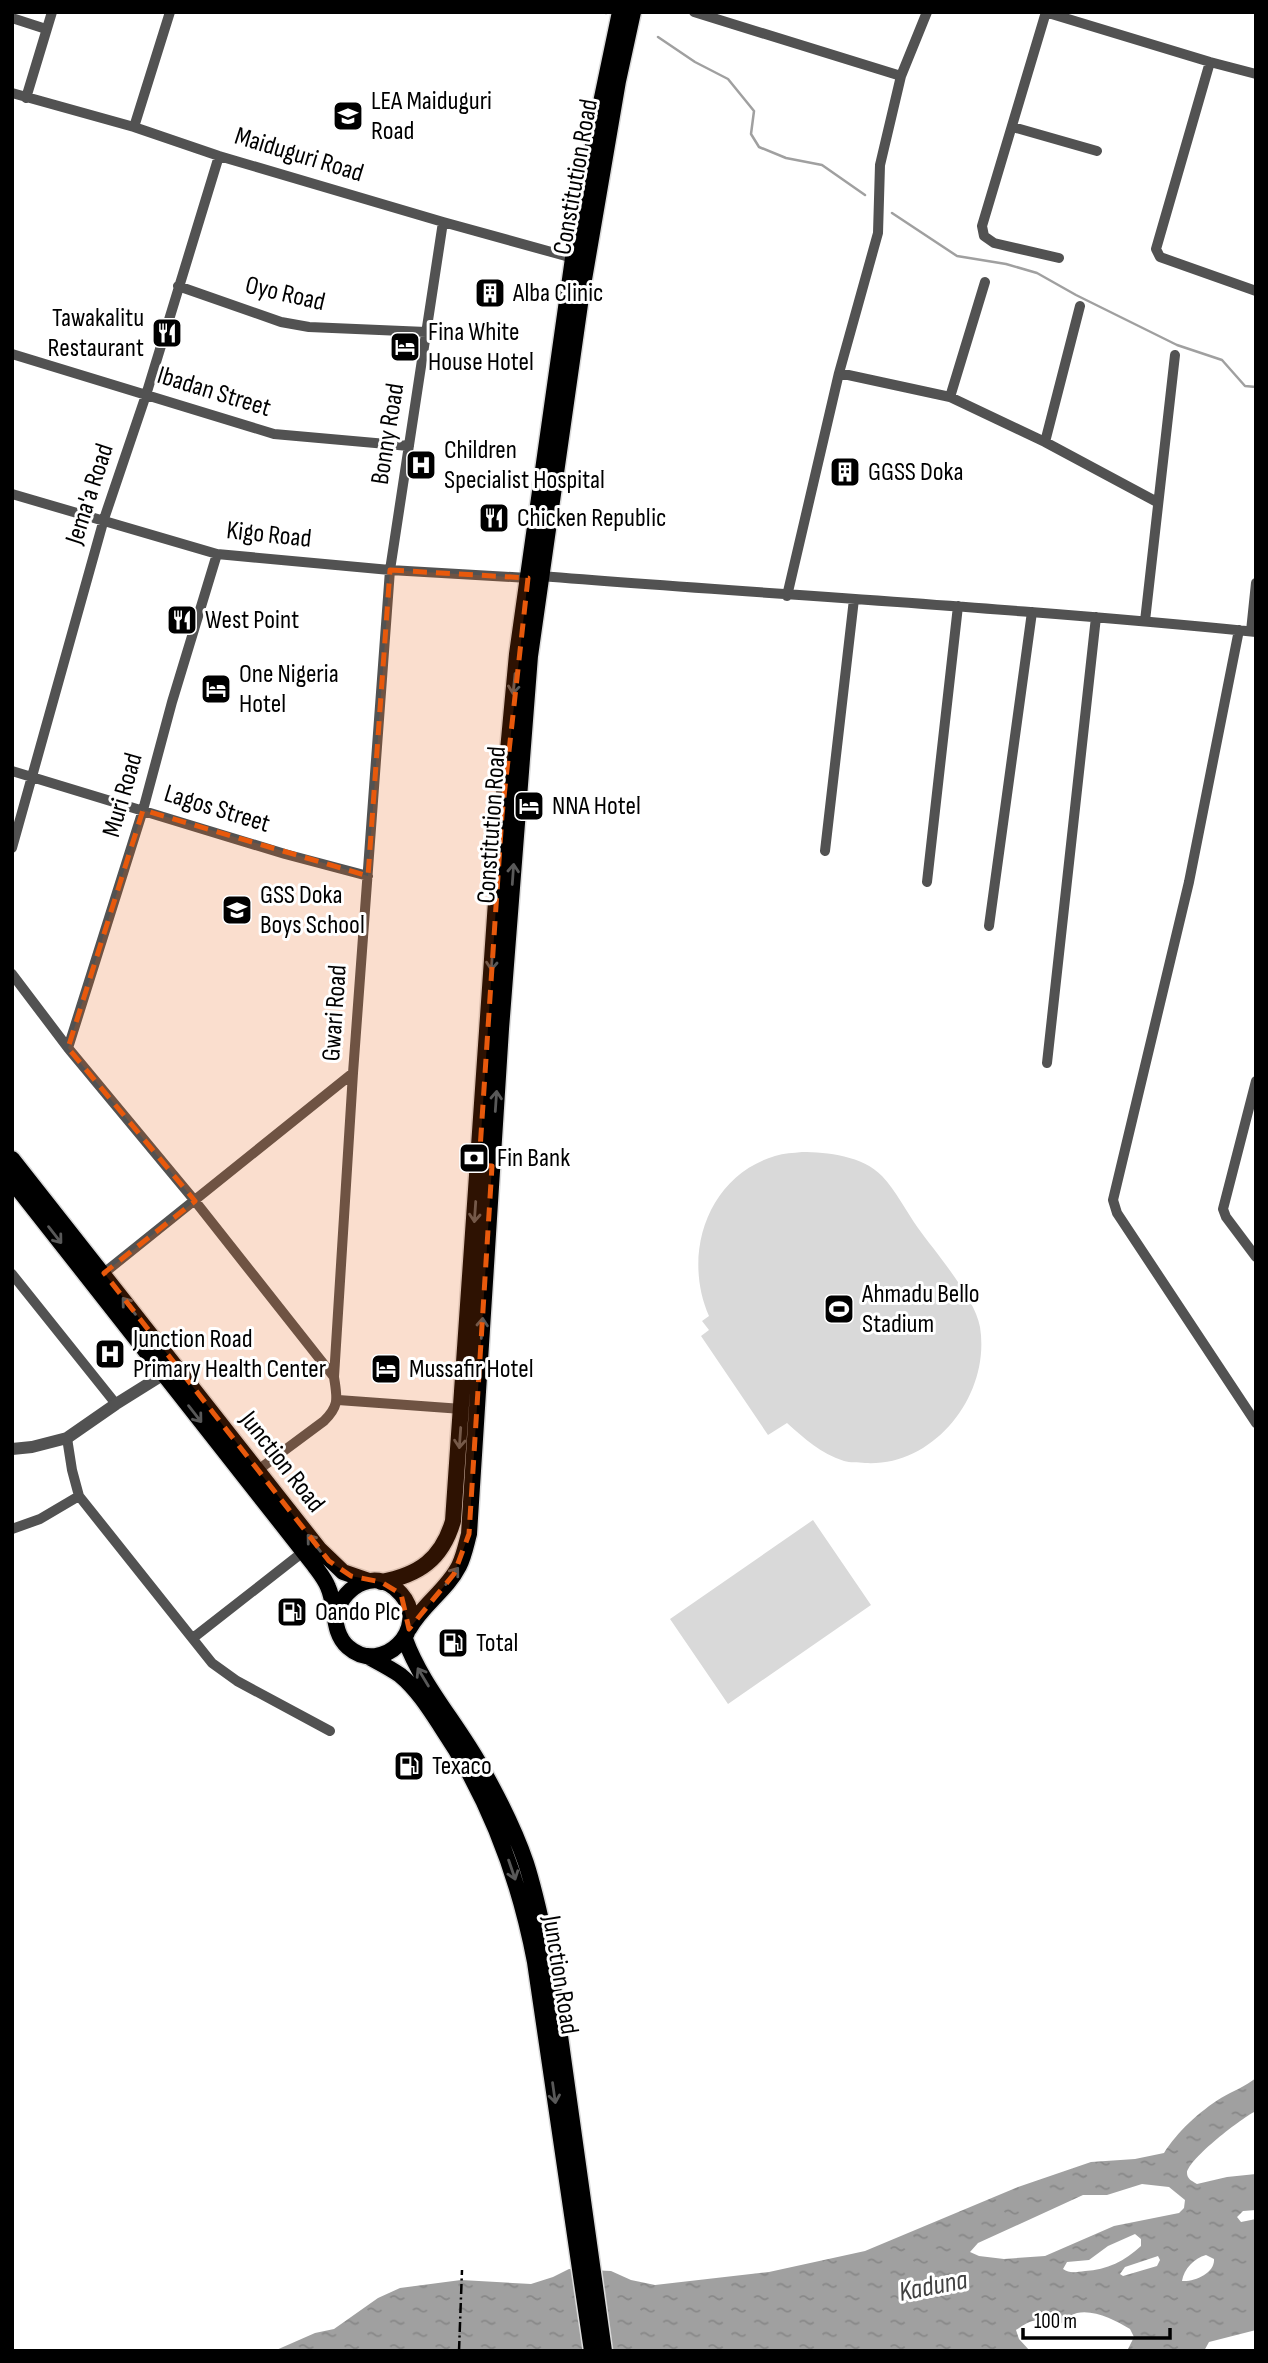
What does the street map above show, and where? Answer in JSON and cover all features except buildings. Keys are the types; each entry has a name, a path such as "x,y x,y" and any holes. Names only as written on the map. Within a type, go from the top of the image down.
{"main road":[{"name":"Constitution Road","path":"375,1581 394,1579 422,1567 442,1549 449,1536 455,1505 530,656 534,577 573,258 598,117 628,14"},
{"name":"Constitution Road","path":"534,577 621,37"},
{"name":"Junction Road","path":"12,1159 329,1561 343,1572 375,1581"},
{"name":"Constitution Road","path":"407,1634 421,1609 454,1574 469,1534 485,1166"},
{"name":"Junction Road","path":"12,1181 303,1552 328,1588 335,1613"},
{"path":"375,1581 392,1586 408,1604 410,1616 407,1634 388,1653 368,1656 356,1653 346,1646 335,1625 339,1601 357,1584 375,1581"},
{"name":"Junction Road","path":"407,1634 422,1678 481,1768 525,1860 537,1902 548,1957 592,2351"},
{"name":"Junction Road","path":"368,1656 401,1676 429,1709 449,1738 502,1841 526,1914 580,2230 604,2351"}],"street":[{"path":"26,98 52,12"},
{"path":"694,12 901,76"},
{"path":"787,596 839,373 878,233 880,165 901,76 927,12"},
{"path":"1059,258 994,243 984,236 982,226 1046,12 1256,74"},
{"path":"134,127 166,15"},
{"path":"12,18 46,29"},
{"path":"1210,62 1156,248 1157,254 1256,291"},
{"name":"Maiduguri Road","path":"12,93 134,127 219,156 443,222 573,258"},
{"path":"1013,127 1097,151"},
{"name":"Jema'a Road","path":"12,848 104,519 146,395 219,156"},
{"name":"Bonny Road","path":"390,570 443,222"},
{"path":"950,397 985,282"},
{"name":"Oyo Road","path":"178,286 281,322 309,327 426,332"},
{"path":"1045,442 1080,306"},
{"name":"Ibadan Street","path":"12,354 274,434 409,446"},
{"path":"1145,621 1175,355"},
{"path":"839,373 950,397 1045,442 1157,502"},
{"name":"Kigo Road","path":"12,494 218,554 390,570 534,577 958,606 1253,631"},
{"name":"Muri Road","path":"68,1048 143,810 172,702 218,554"},
{"name":"Gwari Road","path":"338,1400 334,1377 353,1073 390,570"},
{"path":"1253,631 1256,583"},
{"path":"825,851 854,600"},
{"path":"927,882 958,606"},
{"path":"989,926 1032,612"},
{"path":"1047,1063 1096,617"},
{"path":"1239,630 1189,882 1113,1200 1117,1213 1256,1423"},
{"name":"Lagos Street","path":"12,771 368,876"},
{"name":"Gwari Road","path":"12,974 68,1048 195,1201 334,1377"},
{"path":"103,1273 353,1073"},
{"path":"1256,1081 1223,1209 1256,1257"},
{"path":"12,1274 116,1404"},
{"path":"12,1449 67,1438 164,1374"},
{"path":"258,1470 324,1420 338,1400 462,1409"},
{"path":"67,1438 79,1496 212,1663 237,1681 330,1731"},
{"path":"12,1529 40,1519 79,1496"},
{"path":"193,1638 303,1552"}],"highlighted area":[{"path":"390,570 528,578 502,815 479,1165 492,1166 469,1534 454,1574 409,1629 401,1594 381,1582 351,1576 329,1561 104,1273 195,1201 68,1048 143,810 368,876"}],"shaded area":[{"name":"Ahmadu Bello Stadium","path":"802,1152 833,1154 855,1160 882,1176 963,1290 977,1315 981,1353 976,1378 967,1401 953,1422 935,1440 914,1453 890,1461 865,1463 835,1458 820,1450 787,1423 768,1435 701,1336 709,1330 702,1321 709,1316 701,1292 698,1268 700,1244 706,1221 717,1199 732,1181 752,1166 778,1155"},
{"path":"813,1520 871,1605 728,1704 670,1619"}],"water":[{"name":"Kaduna","path":"1256,2078 1256,2111 1206,2149 1196,2158 1187,2173 1197,2184 1256,2174 1256,2210 1243,2211 1237,2217 1241,2222 1256,2219 1256,2330 1209,2342 1204,2351 1127,2351 1134,2337 1130,2329 1104,2316 1083,2312 1074,2314 1057,2325 1035,2320 1016,2330 1019,2339 1030,2351 274,2351 315,2333 334,2329 378,2298 400,2288 461,2280 531,2284 569,2269 611,2271 631,2280 655,2285 769,2272 865,2251 1018,2187 1091,2162 1135,2159 1164,2153 1175,2137 1197,2116 1221,2098","holes":["1142,2184 1169,2187 1185,2200 1184,2208 1179,2213 1114,2226 1045,2256 1004,2259 979,2256 970,2252 978,2243 1083,2195 1107,2195","1135,2234 1141,2239 1141,2246 1108,2267 1076,2272 1063,2269 1067,2262 1089,2260 1108,2246","1158,2256 1160,2260 1157,2266 1123,2276 1120,2274 1125,2267","1202,2256 1214,2259 1208,2272 1198,2278 1182,2281 1187,2268"]}],"waterway":[{"path":"658,37 695,62 728,79 754,111 751,134 759,147 786,158 822,165 865,195"},
{"path":"892,213 957,256 1006,264 1037,273 1177,345 1222,360 1245,386 1256,387"}],"railway":[{"path":"459,2351 462,2270"}],"place":[{"name":"LEA Maiduguri Road","path":"348,116"},
{"name":"Alba Clinic","path":"490,293"},
{"name":"Tawakalitu Restaurant","path":"167,333"},
{"name":"Fina White House Hotel","path":"405,347"},
{"name":"Children Specialist Hospital","path":"421,465"},
{"name":"GGSS Doka","path":"845,472"},
{"name":"Chicken Republic","path":"494,518"},
{"name":"West Point","path":"182,620"},
{"name":"One Nigeria Hotel","path":"216,689"},
{"name":"NNA Hotel","path":"529,806"},
{"name":"GSS Doka Boys School","path":"237,910"},
{"name":"Fin Bank","path":"474,1158"},
{"name":"Ahmadu Bello Stadium","path":"839,1309"},
{"name":"Junction Road Primary Health Center","path":"110,1354"},
{"name":"Mussafir Hotel","path":"386,1369"},
{"name":"Oando Plc","path":"292,1612"},
{"name":"Total","path":"453,1643"},
{"name":"Texaco","path":"409,1766"}]}
